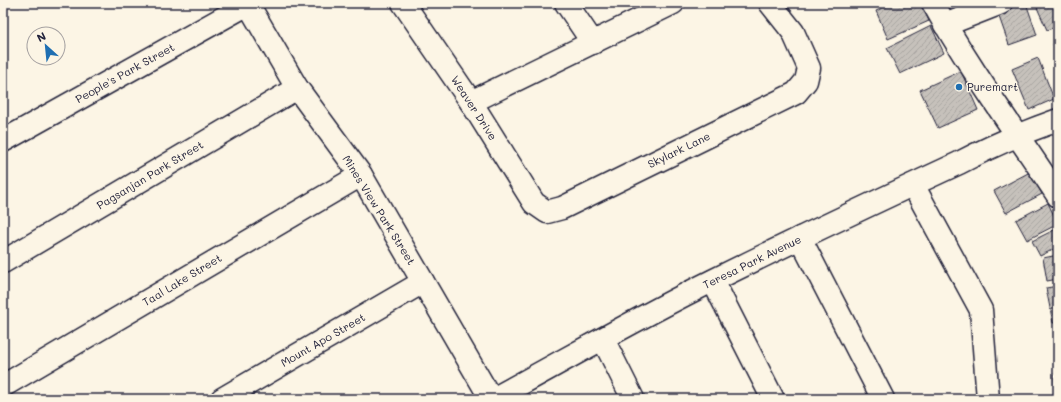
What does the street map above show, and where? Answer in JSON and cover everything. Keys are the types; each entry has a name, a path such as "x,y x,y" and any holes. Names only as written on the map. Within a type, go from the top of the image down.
{"street":[{"name":"Weaver Drive","path":"403,3 471,102 534,203 547,212"},
{"path":"566,3 592,43"},
{"path":"471,102 673,3"},
{"name":"Skylark Lane","path":"547,212 562,208 796,93 806,81 810,68 793,32 770,3"},
{"path":"933,3 945,25 1016,135 1058,196"},
{"path":"945,25 1001,3"},
{"name":"Mines View Park Street","path":"248,4 297,88 361,175 492,399"},
{"name":"People's Park Street","path":"3,141 248,4"},
{"name":"Pagsanjan Park Street","path":"3,262 297,88"},
{"name":"Teresa Park Avenue","path":"492,399 713,281 800,238 1016,135 1058,120"},
{"name":"Taal Lake Street","path":"3,386 361,175"},
{"path":"913,184 982,310 988,399"},
{"path":"800,238 883,399"},
{"path":"713,281 773,399"},
{"name":"Mount Apo Street","path":"222,399 423,282"},
{"path":"603,339 633,399"}],"building":[{"path":"893,3 921,3 929,21 888,39 876,11"},
{"path":"1020,3 1026,3 1037,35 1009,45 997,11"},
{"path":"1035,3 1058,3 1058,26 1047,30"},
{"path":"931,26 944,53 900,74 887,48"},
{"path":"1058,42 1058,60 1053,44"},
{"path":"1038,58 1054,99 1029,110 1012,69"},
{"path":"961,71 978,110 938,128 920,90"},
{"path":"1030,172 1042,194 1006,213 994,191"},
{"path":"1048,203 1058,224 1027,240 1016,220"},
{"path":"1058,228 1058,247 1040,256 1032,241"},
{"path":"1058,255 1058,279 1047,281 1043,258"},
{"path":"1058,286 1058,322 1053,323 1046,288"},
{"path":"1058,373 1058,399 1055,399 1054,374"}],"place":[{"name":"Puremart","path":"959,87"}]}
